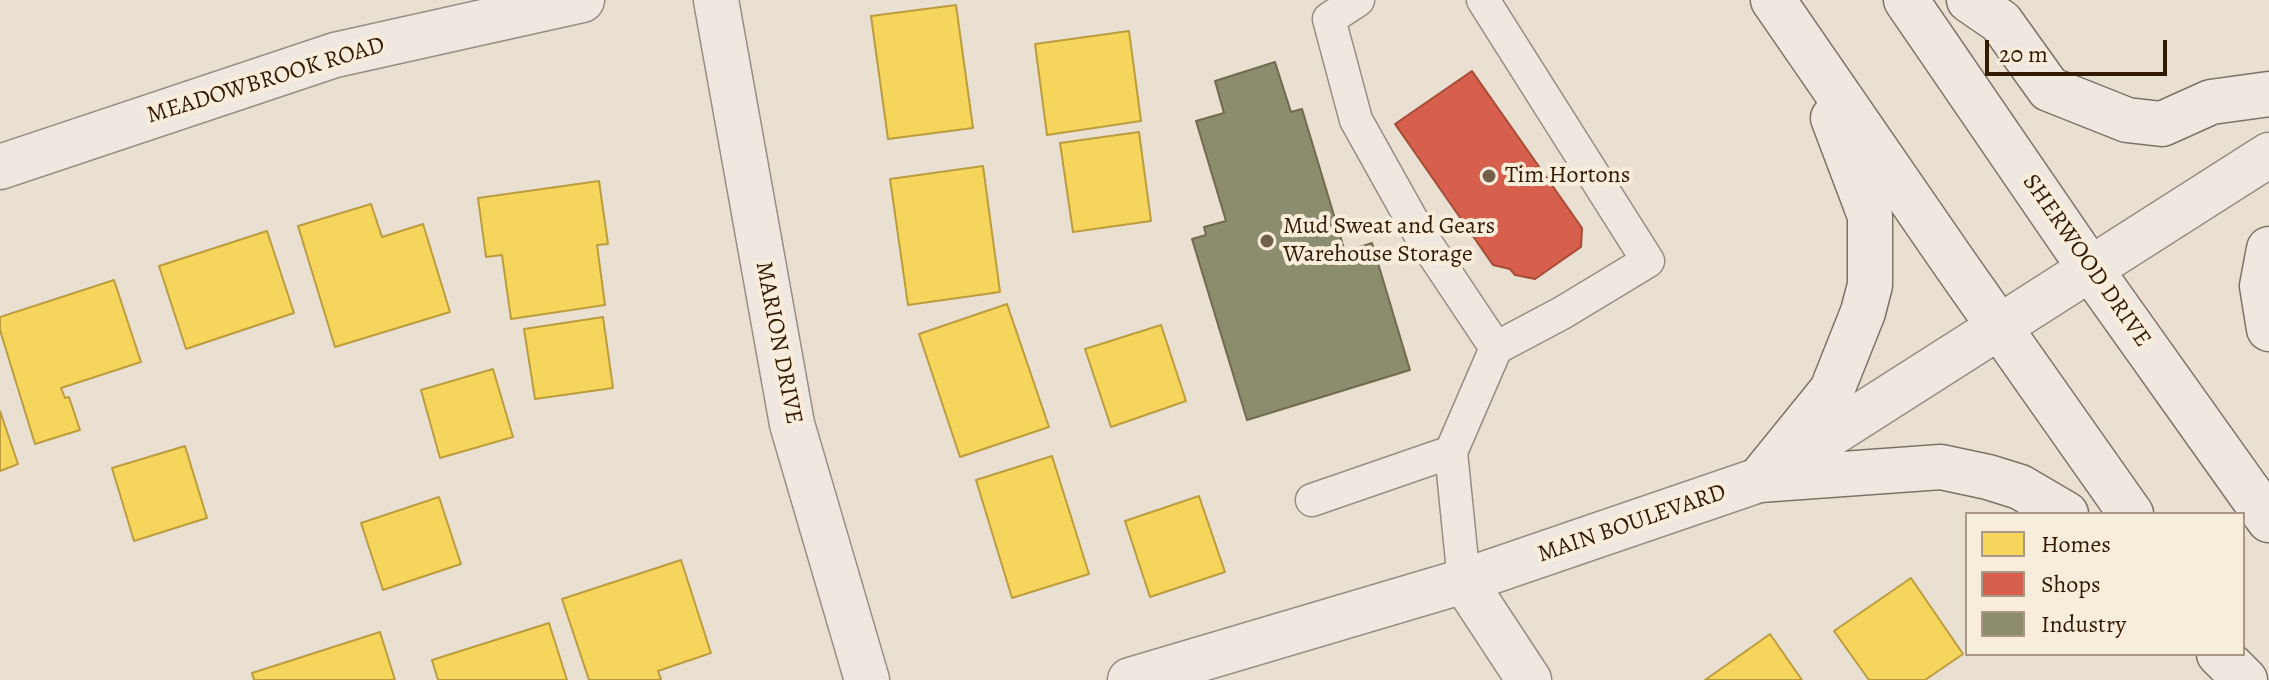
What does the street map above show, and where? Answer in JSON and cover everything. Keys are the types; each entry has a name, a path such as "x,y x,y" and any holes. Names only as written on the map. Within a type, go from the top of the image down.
{"street":[{"name":"MEADOWBROOK ROAD","path":"0,167 335,55 582,0"},
{"name":"MARION DRIVE","path":"716,0 792,424 867,680"},
{"path":"1773,0 2130,512"},
{"name":"SHERWOOD DRIVE","path":"1906,0 2091,270 2269,520"},
{"path":"1969,0 2001,22 2049,89 2127,120 2162,124 2211,102 2269,94"},
{"path":"1759,480 1832,390 1863,312 1870,285 1870,216 1806,49"},
{"name":"MAIN BOULEVARD","path":"1130,680 1464,581 1759,480 2269,155"},
{"path":"2269,249 2262,286 2269,329"},
{"path":"1759,480 1941,467 2020,487 2063,512"},
{"path":"1464,581 1529,680"},
{"path":"2221,656 2246,680"},
{"path":"2229,656 2246,680"}],"lane":[{"path":"1358,0 1329,19 1356,120 1418,231 1496,348"},
{"path":"1464,581 1451,452 1496,348 1562,313 1648,261 1483,0"},
{"path":"1312,500 1451,452"}],"building: Homes":[{"path":"956,5 973,128 888,139 871,16"},
{"path":"1129,31 1141,121 1047,135 1035,44"},
{"path":"1139,132 1151,221 1073,232 1060,143"},
{"path":"983,166 1000,292 908,305 890,179"},
{"path":"599,181 608,244 597,245 605,305 511,319 502,255 486,257 478,198"},
{"path":"371,204 382,237 423,224 450,312 335,347 298,226"},
{"path":"267,231 294,313 186,349 159,266"},
{"path":"114,280 141,362 61,388 65,398 69,397 80,430 35,444 0,330 0,317"},
{"path":"1007,304 1049,427 960,457 919,334"},
{"path":"603,317 613,388 535,399 524,329"},
{"path":"1161,325 1186,401 1111,427 1085,349"},
{"path":"493,369 513,437 440,458 421,390"},
{"path":"0,411 18,464 0,471"},
{"path":"185,446 207,518 134,541 112,468"},
{"path":"1052,456 1089,574 1012,598 976,480"},
{"path":"1199,496 1225,572 1150,597 1125,521"},
{"path":"439,497 461,564 383,590 361,523"},
{"path":"681,560 711,653 658,671 661,679 657,680 589,680 562,599"},
{"path":"1911,578 1963,654 1925,680 1869,680 1834,631"},
{"path":"549,623 567,680 438,680 432,660"},
{"path":"380,632 395,680 254,680 252,673"},
{"path":"1770,634 1802,680 1705,680"}],"building: Shops":[{"name":"Tim Hortons","path":"1472,71 1582,228 1581,247 1535,279 1515,275 1510,269 1493,265 1395,124"}],"building: Industry":[{"name":"Mud Sweat and Gears Warehouse Storage","path":"1275,62 1291,112 1302,109 1345,252 1372,243 1410,370 1247,420 1192,239 1206,235 1204,227 1226,221 1196,121 1224,113 1215,81"}],"place":[{"name":"Tim Hortons","path":"1489,176"},
{"name":"Mud Sweat and Gears Warehouse Storage","path":"1267,241"}]}
